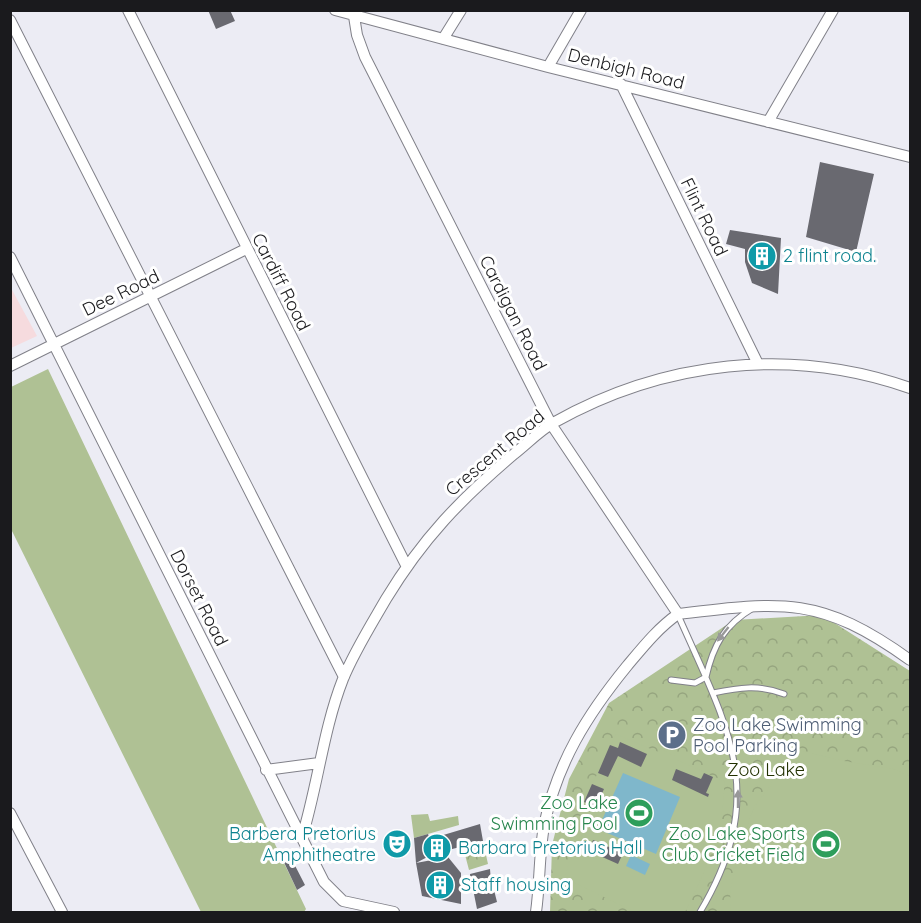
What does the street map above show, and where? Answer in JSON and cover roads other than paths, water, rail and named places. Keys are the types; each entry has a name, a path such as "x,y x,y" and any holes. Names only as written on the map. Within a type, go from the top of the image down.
{"street":[{"name":"Cardiff Road","path":"128,10 407,567"},
{"name":"Denbigh Road","path":"335,10 353,12 548,67 910,157"},
{"path":"443,39 461,10"},
{"path":"548,67 581,10"},
{"path":"768,122 833,10"},
{"name":"Cardigan Road","path":"353,12 365,57 551,424 678,614"},
{"path":"10,20 344,678"},
{"name":"Flint Road","path":"621,84 758,364"},
{"name":"Dee Road","path":"10,366 246,249"},
{"name":"Dorset Road","path":"10,257 324,882 335,895 352,904 394,912"},
{"name":"Crescent Road","path":"302,837 319,763 344,678 407,567 435,527 473,489 551,424 615,394 655,379 702,368 758,364 811,364 859,372 910,388"},
{"path":"536,912 545,825 560,770 576,735 609,688 661,628 678,614 760,605 802,607 830,613 885,642 910,660"},
{"path":"266,770 319,763"},
{"path":"10,813 62,912"}],"lane":[{"path":"671,680 694,683 706,677 717,640 739,616 760,605"},
{"path":"678,614 706,677 734,757 739,804 734,830 718,878 700,912"},
{"path":"712,693 745,686 769,688 784,694"}],"water":[{"name":"Zoo Lake Swimming Pool","path":"623,773 680,797 656,854 598,829"},
{"path":"631,855 650,864 645,875 626,866"}],"place":[{"name":"2 flint road.","path":"762,256"},
{"name":"Zoo Lake Swimming Pool Parking","path":"672,735"},
{"name":"Zoo Lake Swimming Pool","path":"639,813"},
{"name":"Barbera Pretorius Amphitheatre","path":"397,844"},
{"name":"Zoo Lake Sports Club Cricket Field","path":"826,844"},
{"name":"Barbara Pretorius Hall","path":"437,848"},
{"name":"Staff housing","path":"440,885"}],"park label":[{"name":"Zoo Lake","path":"766,770"}]}
